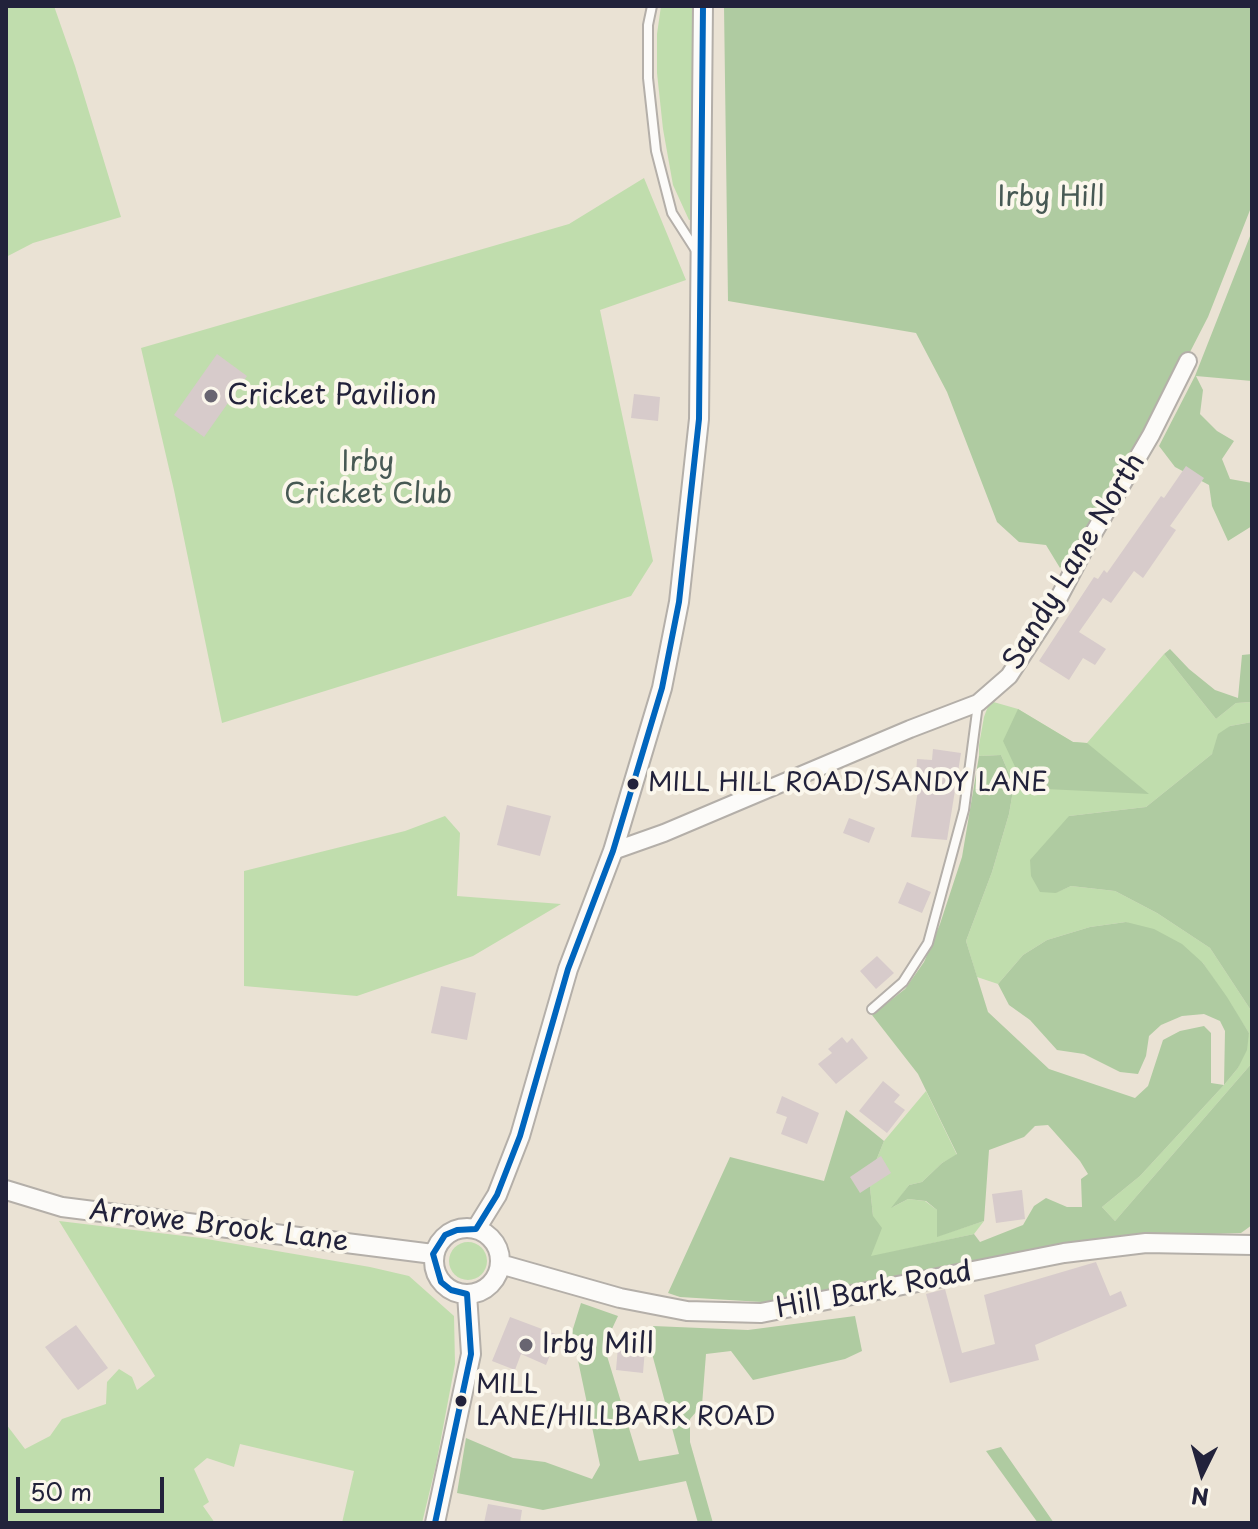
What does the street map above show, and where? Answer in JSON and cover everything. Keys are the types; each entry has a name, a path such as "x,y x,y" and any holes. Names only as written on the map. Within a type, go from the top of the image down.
{"street":[{"path":"476,1229 497,1195 520,1136 568,969 613,851 662,688 679,602 699,419 703,6"},
{"name":"Sandy Lane North","path":"613,851 664,833 978,703 1009,676 1055,605 1151,435 1188,361"},
{"name":"Arrowe Brook Lane","path":"6,1190 62,1207 433,1254"},
{"path":"476,1229 493,1240 500,1264 488,1287 467,1294 451,1290 441,1282 433,1254 445,1235 457,1230 476,1229"},
{"name":"Hill Bark Road","path":"500,1264 620,1298 687,1311 761,1313 1077,1251 1146,1243 1252,1245"},
{"path":"435,1523 471,1354 467,1294"}],"lane":[{"path":"652,6 648,25 648,78 656,151 672,213 702,259"},
{"path":"872,1009 903,982 928,943 964,810 978,703"}],"green space":[{"path":"6,6 54,6 121,217 33,243 6,257"},
{"path":"661,6 694,6 694,219 689,220 673,185 663,129 657,73"},
{"name":"Irby Hill","path":"724,6 1252,6 1252,205 1208,317 1172,387 1092,526 1060,568 1046,545 1019,542 997,522 947,392 916,333 728,301"},
{"name":"Irby Cricket Club","path":"644,178 686,280 600,310 653,561 631,596 222,723 141,348 569,224"},
{"path":"1252,231 1252,381 1196,376 1203,390 1200,414 1217,431 1234,441 1222,459 1230,479 1252,483 1252,526 1228,541 1212,506 1209,485 1175,467 1159,446 1195,376"},
{"path":"1170,649 1215,690 1238,698 1242,655 1252,654 1252,702 1236,703 1216,719 1164,654"},
{"path":"1164,654 1216,719 1236,703 1252,702 1252,722 1230,726 1212,754 1146,807 1069,816 1055,893 1071,886 1115,891 1157,913 1210,948 1252,1012 1252,1063 1115,1221 1102,1207 1140,1176 1224,1085 1238,1068 1249,1033 1203,963 1126,922 1090,927 1047,940 1023,955 998,984 977,977 966,941 992,872 1014,785 1001,755 979,756 979,745 990,701 1018,709 1073,742 1087,743"},
{"path":"1018,709 1073,742 1087,743 1149,794 1025,788 1003,741"},
{"path":"1252,722 1252,1012 1210,948 1157,913 1115,891 1071,886 1056,893 1040,892 1031,876 1030,860 1069,816 1146,807 1212,754 1218,734 1230,726"},
{"path":"1001,755 1014,785 1009,814 992,872 966,941 988,1012 1049,1069 1135,1098 1148,1086 1163,1040 1180,1031 1204,1026 1211,1033 1211,1083 1224,1085 1140,1176 1102,1207 1115,1221 1252,1063 1252,1225 1241,1233 1114,1237 984,1259 778,1303 680,1297 668,1293 730,1157 824,1181 846,1110 884,1141 869,1178 873,1216 882,1228 871,1256 974,1234 980,1242 1023,1225 1034,1206 1046,1198 1067,1207 1082,1207 1081,1179 1088,1174 1048,1125 1035,1126 1024,1137 989,1150 984,1221 937,1237 937,1210 926,1201 908,1199 891,1208 909,1185 922,1182 957,1154 918,1074 872,1015 905,989 924,962 962,857 979,756"},
{"path":"445,816 460,833 457,896 561,904 473,956 357,996 244,986 244,871 405,831"},
{"path":"1126,922 1154,929 1182,944 1203,963 1249,1033 1247,1050 1224,1085 1225,1031 1220,1021 1204,1014 1182,1016 1161,1025 1149,1036 1146,1056 1138,1074 1120,1072 1084,1054 1057,1050 1030,1020 1009,1005 998,984 1023,955 1047,940 1090,927"},
{"path":"926,1091 957,1155 942,1163 922,1182 909,1185 893,1207 908,1199 925,1201 937,1210 938,1236 984,1221 974,1234 870,1257 873,1216 869,1178 884,1141"},
{"path":"59,1221 201,1238 409,1276 454,1316 455,1364 422,1523 342,1523 354,1471 240,1444 234,1467 207,1458 194,1469 209,1502 203,1506 215,1523 6,1523 6,1424 25,1449 50,1436 62,1419 106,1404 107,1382 119,1369 132,1377 137,1390 155,1376"},
{"path":"468,1242 482,1247 487,1261 482,1275 468,1280 454,1275 449,1261 454,1247"},
{"path":"581,1303 618,1316 604,1346 639,1461 679,1454 651,1350 653,1326 748,1330 855,1316 862,1351 845,1359 753,1380 731,1351 706,1354 702,1405 690,1419 690,1442 713,1523 698,1523 686,1481 543,1510 457,1493 466,1438 513,1458 545,1462 592,1479 600,1465 572,1332"},
{"path":"1001,1447 1054,1523 1038,1523 986,1451"}],"building":[{"name":"Cricket Pavilion","path":"217,354 247,376 204,437 174,415"},
{"path":"634,394 660,397 658,421 631,418"},
{"path":"1186,466 1204,478 1170,526 1176,530 1143,578 1134,571 1111,603 1103,598 1079,632 1106,649 1095,665 1083,658 1069,680 1039,661 1094,577 1098,579 1104,570 1107,573"},
{"path":"933,749 961,753 947,840 911,837 920,776 916,775 917,759 932,760"},
{"path":"507,805 551,816 540,856 497,845"},
{"path":"849,818 875,828 869,843 843,833"},
{"path":"907,882 931,892 922,913 898,903"},
{"path":"877,956 894,973 876,989 860,971"},
{"path":"441,986 476,993 467,1040 431,1033"},
{"path":"842,1037 847,1043 852,1038 868,1058 836,1084 818,1064 832,1053 828,1049"},
{"path":"883,1081 900,1095 894,1102 905,1110 887,1133 859,1111"},
{"path":"782,1096 819,1113 807,1144 781,1134 787,1117 776,1113"},
{"path":"881,1156 891,1173 860,1193 850,1177"},
{"path":"1022,1190 1025,1219 996,1223 992,1194"},
{"path":"1096,1262 1110,1296 1121,1291 1127,1306 1035,1345 1039,1360 950,1383 926,1294 945,1289 962,1353 995,1344 984,1295"},
{"name":"Irby Mill","path":"510,1317 558,1335 546,1365 521,1354 515,1370 492,1361"},
{"path":"76,1325 108,1368 78,1390 45,1347"},
{"path":"619,1335 646,1337 643,1373 616,1370"},
{"path":"488,1504 522,1510 520,1523 484,1523"}],"transit line":[{"path":"435,1523 471,1354 467,1294 451,1290 441,1282 433,1254 445,1235 457,1230 476,1229 497,1195 520,1136 568,969 613,851 662,688 679,602 699,419 703,6"}],"place":[{"name":"Cricket Pavilion","path":"211,396"},
{"name":"MILL HILL ROAD/SANDY LANE","path":"633,784"},
{"name":"Irby Mill","path":"526,1345"},
{"name":"MILL LANE/HILLBARK ROAD","path":"461,1401"}]}
